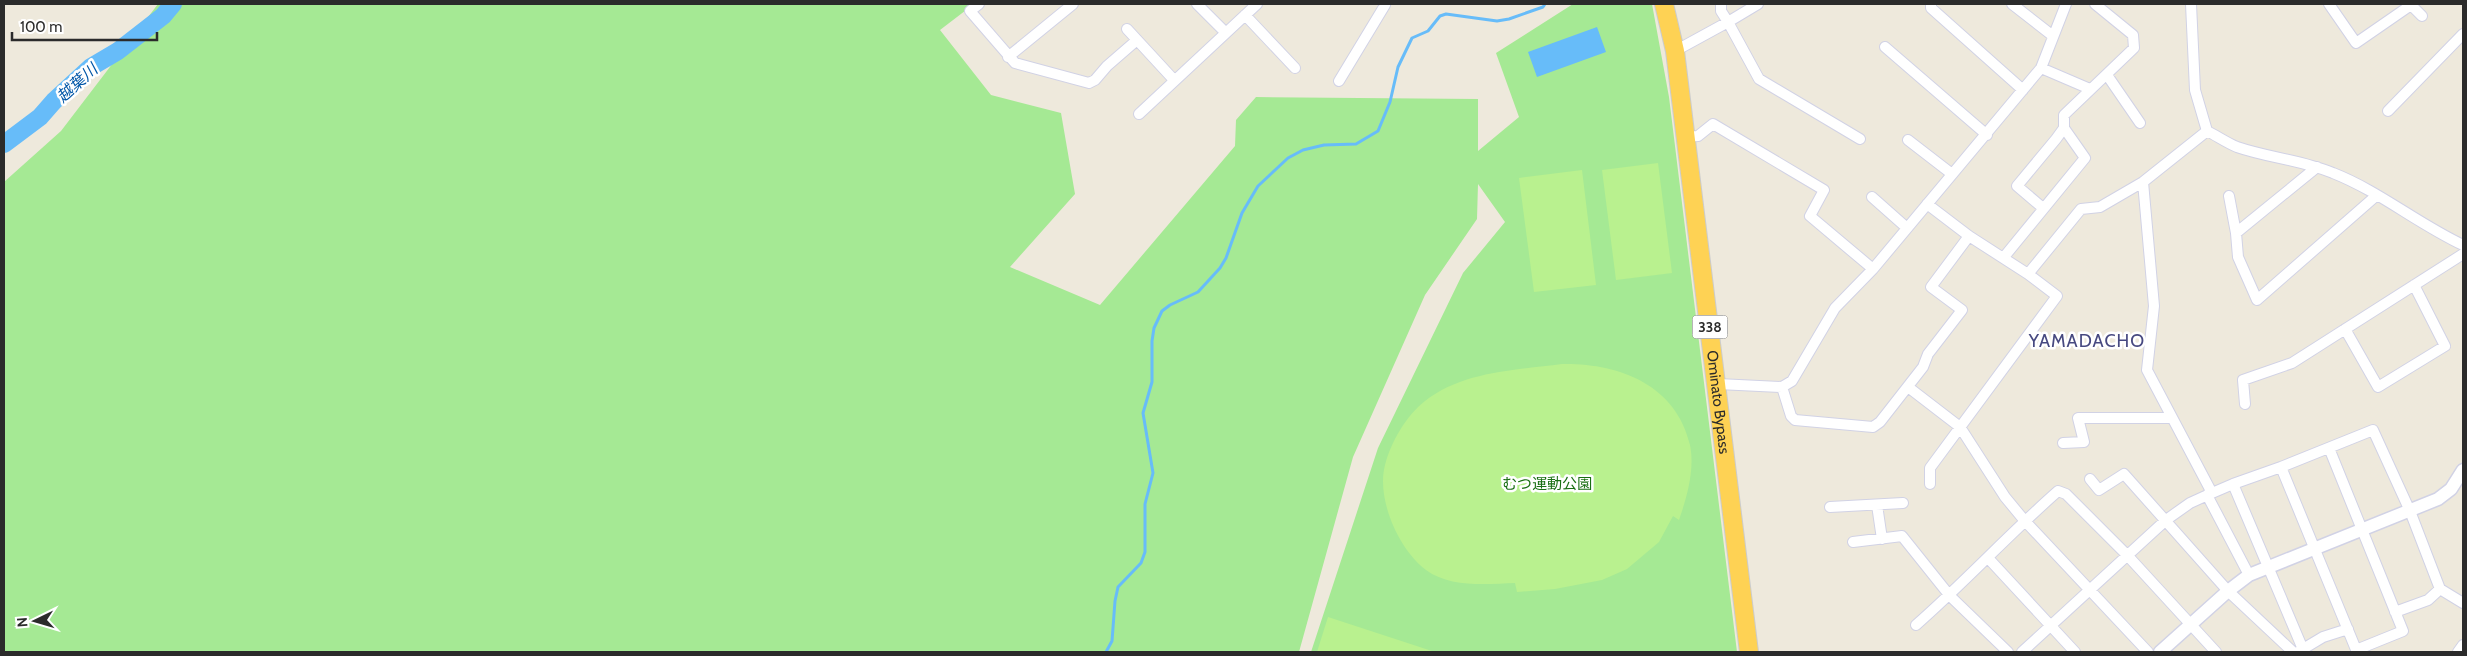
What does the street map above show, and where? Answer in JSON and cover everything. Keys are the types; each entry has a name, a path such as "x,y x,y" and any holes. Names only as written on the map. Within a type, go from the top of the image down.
{"highway":[{"name":"Ominato Bypass","path":"1664,4 1675,51 1718,384 1749,652"}],"street":[{"path":"979,4 970,11 1015,63 1089,83 1096,80 1107,66 1137,40"},
{"path":"1008,57 1074,4"},
{"path":"1198,4 1226,34"},
{"path":"1139,114 1257,4"},
{"path":"1339,81 1384,4"},
{"path":"1721,4 1721,11 1759,79 1860,139"},
{"path":"1675,51 1758,4"},
{"path":"1931,4 1931,8 1950,26 2023,90"},
{"path":"2012,4 2053,36"},
{"path":"1718,384 1782,386 1792,381 1835,308 1873,269 1987,135 2041,68 2066,4"},
{"path":"2004,257 2085,158 2064,128 2064,115 2134,48 2133,35 2095,4"},
{"path":"2191,4 2196,90 2207,131 2237,147 2317,166 2377,195 2443,236 2463,245"},
{"path":"2329,4 2356,42 2411,4 2422,16"},
{"path":"1245,16 1295,68"},
{"path":"1127,29 1174,80"},
{"path":"2388,110 2463,34"},
{"path":"1886,47 1987,135"},
{"path":"2041,68 2090,89"},
{"path":"2107,75 2140,124"},
{"path":"1686,138 1698,136 1713,124 1824,190 1810,216 1873,269"},
{"path":"2043,208 2016,186 2064,128"},
{"path":"2028,274 2081,209 2100,207 2143,182 2207,131"},
{"path":"1908,140 1952,174"},
{"path":"2236,233 2317,166"},
{"path":"2143,182 2154,306 2147,370 2249,575"},
{"path":"2229,196 2236,233 2238,257 2258,300 2377,195"},
{"path":"1872,197 1907,228"},
{"path":"1927,204 1969,236 2004,257 2057,296 1930,468 1930,484"},
{"path":"1782,386 1791,416 1795,420 1872,427 1880,422 1924,367 1928,354 1962,310 1930,287 1969,236"},
{"path":"2245,404 2243,380 2292,362 2463,254"},
{"path":"2345,329 2378,387 2446,346 2414,286"},
{"path":"1908,386 1960,427 2005,497 2024,520 2148,652"},
{"path":"2063,443 2084,442 2078,418 2172,418"},
{"path":"2022,652 2166,520 2190,503 2233,484 2373,430 2410,511 2440,589 2463,603"},
{"path":"2281,467 2356,651 2403,631 2329,448"},
{"path":"2160,652 2228,591 2249,575 2438,499 2450,489 2463,470"},
{"path":"2090,479 2099,490 2124,474 2228,591 2297,651"},
{"path":"2233,484 2268,568 2297,651"},
{"path":"1916,625 1950,596 2024,520 2058,491 2066,494 2127,555 2216,652"},
{"path":"1830,507 1903,503"},
{"path":"1877,505 1882,538"},
{"path":"1853,542 1902,536 1950,596 2008,652"},
{"path":"1988,558 2074,652"},
{"path":"2395,612 2428,600 2440,589"},
{"path":"2297,651 2348,629"},
{"path":"2458,652 2463,645"}],"green space":[{"name":"むつ運動公園","path":"158,4 974,4 940,30 991,95 1061,113 1075,194 1010,267 1100,305 1235,146 1236,120 1256,97 1478,99 1478,151 1519,117 1496,53 1573,4 1652,4 1669,97 1737,652 1311,652 1378,448 1463,273 1505,222 1478,184 1477,219 1425,295 1353,457 1299,652 4,652 4,182 61,131"},
{"path":"1658,163 1672,273 1616,280 1602,170"},
{"path":"1582,170 1596,285 1534,292 1519,178"},
{"name":"むつ運動公園","path":"1562,364 1604,368 1623,373 1642,381 1658,392 1672,406 1683,424 1690,445 1692,464 1685,502 1679,520 1673,516 1659,542 1627,569 1602,580 1555,589 1517,592 1515,583 1469,584 1446,580 1426,570 1407,550 1399,537 1392,523 1384,493 1383,478 1385,465 1391,447 1400,430 1425,401 1456,383 1490,373"},
{"path":"1328,617 1435,652 1317,652"}],"water":[{"path":"1597,27 1606,52 1537,77 1528,52"}],"waterway":[{"name":"越葉川","path":"4,144 40,117 54,101 91,67 118,51 163,16 173,4"},
{"path":"1106,652 1112,641 1118,587 1141,563 1145,552 1145,504 1153,473 1143,413 1152,382 1152,341 1154,328 1162,311 1170,305 1198,292 1220,268 1226,258 1242,213 1258,186 1288,158 1303,150 1324,145 1356,144 1378,131 1390,102 1398,67 1412,38 1428,31 1440,16 1446,14 1497,21 1509,19 1543,7 1545,4"}],"district":[{"name":"YAMADACHO","path":"2087,341"}]}
